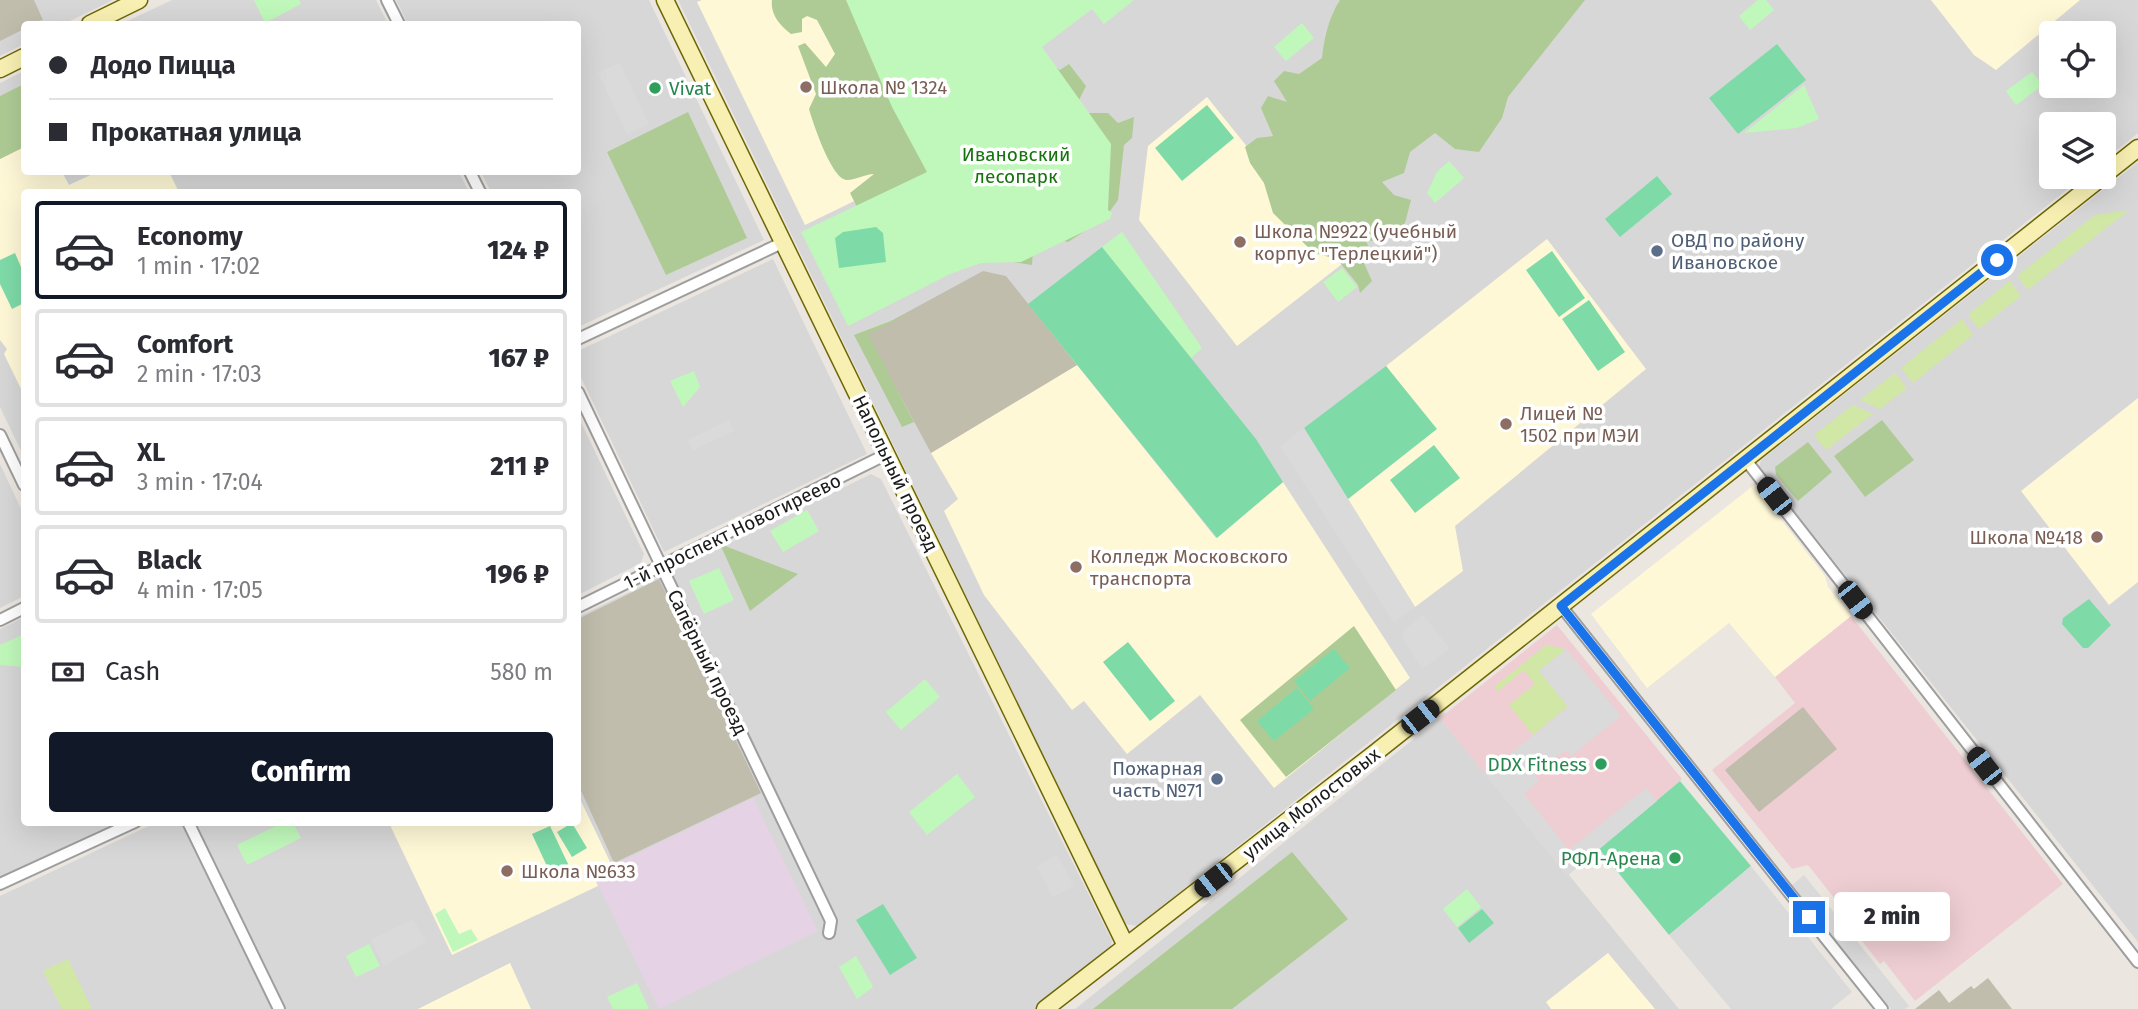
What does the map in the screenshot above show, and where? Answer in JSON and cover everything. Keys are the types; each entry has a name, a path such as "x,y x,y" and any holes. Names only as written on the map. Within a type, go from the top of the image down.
{"street":[{"path":"96,21 139,0"},
{"path":"387,0 398,21"},
{"name":"Напольный проезд","path":"665,0 1126,946"},
{"path":"0,69 21,58"},
{"name":"улица Молостовых","path":"2116,166 2138,148"},
{"name":"улица Молостовых","path":"1045,1009 1561,606 2087,189"},
{"path":"581,338 784,242"},
{"name":"Сапёрный проезд","path":"581,398 831,921 829,933"},
{"path":"0,435 21,479"},
{"name":"1-й проспект Новогиреево","path":"581,605 887,454"},
{"path":"1745,460 2138,962"},
{"path":"1561,606 1882,1009"},
{"path":"0,620 21,610"},
{"path":"0,884 126,826"},
{"path":"190,826 279,1009"}],"shaded area":[{"path":"0,0 113,0 70,21 21,21 21,46 0,56"},
{"path":"0,0 34,0 43,20 21,21 21,30 0,41"},
{"path":"172,0 376,0 386,21 127,21"},
{"path":"396,0 649,0 764,240 581,326 581,189 490,189 482,175 581,175 581,21 406,21"},
{"path":"678,0 2138,0 2138,133 2116,151 2116,112 2039,112 2039,189 2068,189 1137,926 1125,924"},
{"name":"Школа № 1324","path":"833,0 912,173 805,225 697,2"},
{"path":"1931,0 2080,0 2055,21 2039,21 2039,34 1996,70 1974,55"},
{"path":"620,63 649,124 627,134 598,73"},
{"path":"21,72 21,175 460,175 468,189 21,189 21,451 0,407 0,83"},
{"name":"Школа №922 (учебный корпус \"Терлецкий\")","path":"1207,97 1342,264 1237,346 1139,220 1148,146"},
{"path":"21,148 21,175 64,175 69,185 91,175 170,175 178,189 21,189 21,389 4,354 7,349 0,340 0,159"},
{"path":"2138,162 2138,942 1759,467 1761,460 2104,189 2116,189 2116,179"},
{"name":"Лицей № 1502 при МЭИ","path":"1547,239 1646,369 1455,526 1463,571 1415,607 1348,499 1436,429 1386,366"},
{"path":"773,259 867,454 664,552 581,377 581,350"},
{"path":"983,271 1006,276 1077,365 931,453 867,334"},
{"path":"1077,365 1216,538 1283,482 1410,678 1274,788 1200,695 1127,754 1084,701 1072,710 984,595 944,511 958,499 931,453"},
{"name":"Школа №418","path":"2138,398 2138,582 2109,605 2021,491"},
{"path":"729,420 734,431 693,450 688,440"},
{"path":"581,422 644,554 641,563 581,593"},
{"path":"1304,428 1415,607 1394,623 1280,446"},
{"path":"0,464 21,509 21,598 0,608"},
{"path":"871,474 881,479 1112,941 1110,951 1035,1009 0,1009 0,896 149,826 581,826 581,616"},
{"path":"1754,485 1825,576 1828,587 1851,616 1775,677 1729,623 1647,688 1591,614"},
{"path":"659,579 761,793 614,863 581,791 581,618"},
{"path":"1423,615 1450,649 1422,669 1403,639 1403,631"},
{"path":"1851,616 2063,884 1915,1001 1884,961 1880,964 1858,936 1861,932 1808,865 1792,869 1712,770 1795,703 1775,677"},
{"path":"21,618 21,826 113,826 0,878 0,629"},
{"path":"1557,625 1682,779 1567,876 1440,718"},
{"path":"1566,649 1621,716 1571,756 1566,750 1534,775 1539,781 1524,794 1569,850 1646,788 1657,801 1567,876 1485,774 1568,707 1539,671"},
{"path":"1803,707 1837,749 1759,812 1725,770"},
{"path":"1440,718 1679,1009 1075,1009"},
{"path":"753,798 818,931 659,1009 593,875"},
{"name":"Школа №633","path":"581,801 612,866 593,875 598,886 452,955 390,826 581,826"},
{"path":"1057,855 1074,886 1053,897 1036,866"},
{"path":"1751,866 1852,992 1831,1009 1731,1009 1669,935"},
{"path":"1804,875 1909,1006 1905,1009 1891,1009 1792,885"},
{"path":"413,919 426,942 384,966 371,940"},
{"path":"1608,953 1655,1009 1551,1009 1546,1002"},
{"path":"510,963 531,1009 418,1009"},
{"path":"1988,978 2012,1009 1915,1009 1939,990 1949,1003 1971,986 1974,989"}],"green space":[{"path":"254,0 299,0 301,4 264,21"},
{"name":"Ивановский лесопарк","path":"772,0 1007,0 1052,66 1060,70 1069,64 1086,86 1076,106 1081,113 1108,113 1118,123 1134,117 1132,138 1124,145 1118,200 1105,218 1068,242 1054,238 1033,251 1032,265 995,259 862,217 850,193 874,174 847,180 841,178 829,161 809,109 816,94 798,46 805,43 826,67 835,54 817,20 807,16 802,19 802,32 791,34 777,19"},
{"name":"Ивановский лесопарк","path":"846,0 1134,0 1104,24 1092,9 1042,47 1111,144 1108,210 1112,213 1110,219 1021,262 981,263 950,274 848,326 801,232 927,172 892,107"},
{"path":"1340,0 1585,0 1508,97 1502,118 1479,152 1455,149 1435,133 1410,152 1404,173 1382,182 1394,195 1411,200 1405,223 1386,240 1366,241 1372,255 1364,263 1372,281 1360,293 1358,285 1337,259 1314,253 1273,213 1264,183 1250,163 1245,147 1257,138 1273,136 1261,108 1268,96 1287,102 1274,81 1284,71 1299,74 1322,58 1328,28"},
{"path":"1758,0 1766,0 1774,10 1750,30 1739,16"},
{"path":"1302,23 1314,38 1286,61 1274,47"},
{"path":"1777,44 1806,80 1738,134 1709,98"},
{"path":"2032,72 2039,80 2039,88 2016,105 2006,91"},
{"path":"1804,85 1819,119 1797,128 1744,133"},
{"path":"21,86 21,148 0,159 0,96"},
{"path":"1207,105 1234,138 1182,181 1155,148"},
{"path":"688,112 747,238 666,275 607,152"},
{"path":"1449,161 1464,178 1435,203 1427,193 1437,172"},
{"path":"1657,176 1672,194 1620,237 1605,219"},
{"path":"2129,210 2028,290 2017,276 2095,215"},
{"path":"876,227 883,233 886,262 839,268 835,238 843,232"},
{"path":"1122,232 1202,348 1191,358 1102,247"},
{"path":"1102,247 1256,439 1283,482 1217,538 1028,304"},
{"path":"1552,251 1585,298 1559,317 1526,270"},
{"path":"15,253 21,267 21,304 12,309 0,284 0,260"},
{"path":"1342,268 1357,287 1338,302 1323,282"},
{"path":"2010,281 2021,296 1979,329 1968,315"},
{"path":"1589,300 1625,352 1598,371 1562,319"},
{"path":"912,313 868,334 914,422 902,427 854,335"},
{"path":"1962,319 1973,335 1913,383 1901,368"},
{"path":"1386,366 1437,429 1348,499 1304,428"},
{"path":"694,371 700,387 683,407 670,381"},
{"path":"1895,373 1907,388 1880,409 1860,400"},
{"path":"1853,405 1873,414 1826,450 1814,435"},
{"path":"1882,420 1914,460 1865,497 1834,456"},
{"path":"1808,442 1832,472 1798,501 1776,475 1775,467"},
{"path":"1434,445 1460,478 1415,513 1390,480"},
{"path":"807,510 819,531 783,552 770,531"},
{"path":"720,544 798,574 750,611"},
{"path":"719,568 734,600 704,614 689,581"},
{"path":"2089,599 2111,625 2088,648 2083,648 2062,624 2063,618"},
{"path":"1354,626 1396,690 1286,777 1240,720"},
{"path":"21,635 21,667 0,665 0,645"},
{"path":"1128,642 1175,701 1150,721 1103,662"},
{"path":"1546,645 1566,649 1539,671 1568,706 1533,735 1509,705 1535,684 1524,670 1498,691 1494,687"},
{"path":"1334,649 1350,668 1310,701 1294,681"},
{"path":"925,679 940,697 901,730 886,712"},
{"path":"1297,688 1314,709 1274,741 1257,721"},
{"path":"957,774 975,797 927,835 909,812"},
{"name":"РФЛ-Арена","path":"1680,781 1751,866 1669,935 1599,849"},
{"path":"276,826 295,826 301,838 247,865 237,845"},
{"path":"550,826 570,868 552,877 532,834"},
{"path":"567,826 574,826 587,848 572,857 557,832"},
{"path":"1292,852 1348,919 1232,1009 1093,1009"},
{"path":"1467,889 1481,907 1457,927 1443,909"},
{"path":"883,904 917,958 890,975 856,920"},
{"path":"445,908 459,934 471,929 478,940 453,952 435,914"},
{"path":"1482,909 1494,923 1469,943 1458,928"},
{"path":"369,944 380,966 356,977 346,956"},
{"path":"856,956 873,987 857,999 839,967"},
{"path":"68,959 92,1009 62,1009 43,971"},
{"path":"637,983 649,1009 613,1009 607,997"}],"place":[{"name":"Школа № 1324","path":"806,87"},
{"name":"Vivat","path":"655,88"},
{"name":"Школа №922 (учебный корпус \"Терлецкий\")","path":"1240,242"},
{"name":"ОВД по району Ивановское","path":"1657,251"},
{"name":"Лицей № 1502 при МЭИ","path":"1506,424"},
{"name":"Школа №418","path":"2097,537"},
{"name":"Колледж Московского транспорта","path":"1076,567"},
{"name":"DDX Fitness","path":"1601,764"},
{"name":"Пожарная часть №71","path":"1217,779"},
{"name":"РФЛ-Арена","path":"1675,858"},
{"name":"Школа №633","path":"507,871"}],"route":[{"path":"1809,917 1561,606 1997,260"}]}
